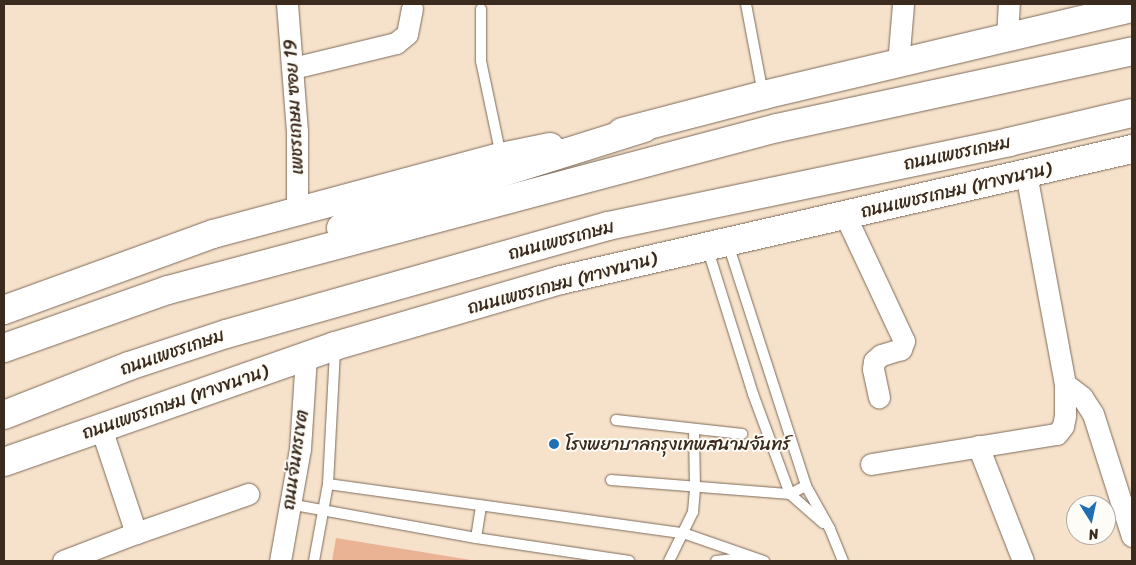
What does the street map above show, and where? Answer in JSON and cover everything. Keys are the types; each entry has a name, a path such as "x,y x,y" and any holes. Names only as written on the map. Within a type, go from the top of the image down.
{"main road":[{"path":"4,348 453,188 644,128 764,95 1006,39 1077,13 1119,8"},
{"path":"168,290 777,128 1132,51"},
{"name":"ถนนเพชรเกษม","path":"4,415 129,366 226,334 608,226 1009,142 1132,113"},
{"path":"4,310 213,234 297,210 501,157 644,128"},
{"name":"ถนนเพชรเกษม (ทางขนาน)","path":"4,462 335,346 561,280 1132,149"}],"street":[{"name":"เพชรเกษม ซอย 19","path":"287,4 297,131 297,210"},
{"path":"898,64 902,4"},
{"path":"1006,39 1009,4"},
{"path":"293,68 396,43 407,34 412,8"},
{"path":"871,464 1057,434 1065,416 1066,384 1026,174"},
{"path":"845,215 904,340 901,349 881,355 874,361 873,369 879,397"},
{"name":"ถนนจันทรเขต","path":"280,561 300,449 306,357"},
{"path":"1066,384 1082,397 1093,414 1132,536"},
{"path":"101,428 136,533"},
{"path":"978,446 1023,561"},
{"path":"63,561 248,494"}],"lane":[{"path":"746,4 764,95"},
{"path":"481,9 481,61 501,157"},
{"path":"717,245 806,486 830,529 844,561"},
{"path":"717,245 753,394 790,494 830,529"},
{"path":"314,561 328,484 335,346"},
{"path":"616,420 742,434"},
{"path":"669,561 693,512 695,488 694,429"},
{"path":"611,480 790,494 806,486"},
{"path":"328,484 683,533 764,561"},
{"path":"289,504 476,538 629,561"},
{"path":"476,538 480,505"},
{"path":"716,561 752,557"}],"building":[{"path":"336,538 471,560 471,561 332,561"}],"place":[{"name":"โรงพยาบาลกรุงเทพสนามจันทร์","path":"554,444"}]}
